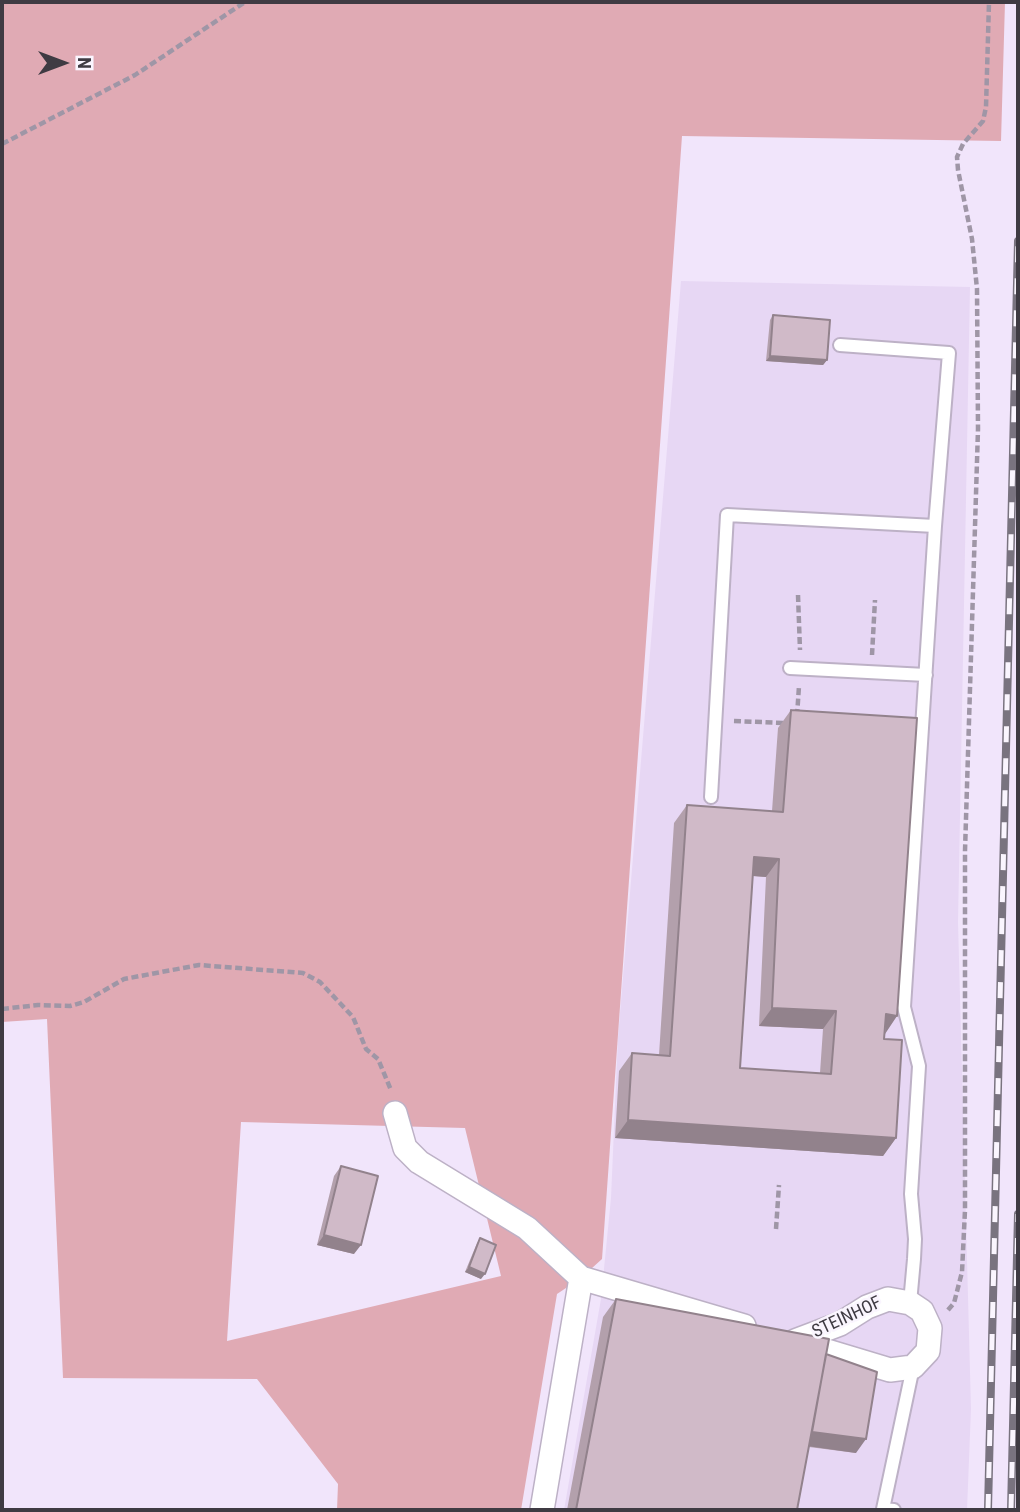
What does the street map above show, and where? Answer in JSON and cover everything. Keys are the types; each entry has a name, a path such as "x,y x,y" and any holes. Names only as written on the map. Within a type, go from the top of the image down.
{"street":[{"name":"STEINHOF","path":"395,1113 405,1148 419,1163 527,1228 581,1278 890,1370 913,1367"},
{"path":"542,1510 581,1278"},
{"name":"STEINHOF","path":"795,1341 840,1324 867,1307 888,1299 910,1303"},
{"path":"910,1303 922,1311 930,1328 928,1351 913,1367"}],"lane":[{"path":"841,345 948,353 904,1007 919,1066 911,1194 915,1259 910,1303"},
{"path":"711,797 727,515 935,526"},
{"path":"790,668 926,675"},
{"path":"894,1510 883,1508 913,1367"}],"path":[{"path":"2,144 135,75 245,2"},
{"path":"930,1328 954,1304 962,1272 965,1210 965,851 978,429 977,289 972,239 957,157 963,145 983,121 986,107 989,2"},
{"path":"871,672 875,600"},
{"path":"2,1009 38,1005 70,1006 84,1002 124,979 199,965 303,973 320,982 353,1017 366,1049 378,1059 392,1093 395,1113"},
{"path":"776,1229 779,1185"}],"shaded area":[{"path":"2,2 1005,2 1001,141 682,136 602,1259 581,1278 557,1294 521,1510 337,1510 338,1484 257,1379 63,1378 47,1019 2,1022","holes":["241,1122 465,1128 501,1276 227,1341"]},
{"path":"681,281 970,287 958,922 971,1409 967,1510 564,1510 601,1299 611,1198 618,1037"}],"building":[{"path":"773,315 830,320 827,360 770,356"},
{"path":"791,710 917,718 897,1016 886,1014 884,1039 902,1040 896,1138 628,1120 632,1053 670,1056 687,805 783,812","holes":["754,857 779,859 772,1008 836,1011 831,1074 740,1068"]},
{"path":"341,1166 378,1176 361,1245 324,1235"},
{"path":"480,1238 496,1245 485,1274 469,1267"},
{"path":"616,1299 829,1339 797,1510 576,1510"},
{"path":"826,1354 877,1372 866,1439 812,1432"}],"railway":[{"path":"988,1510 1018,241"},
{"path":"1011,1510 1018,1214"}]}
